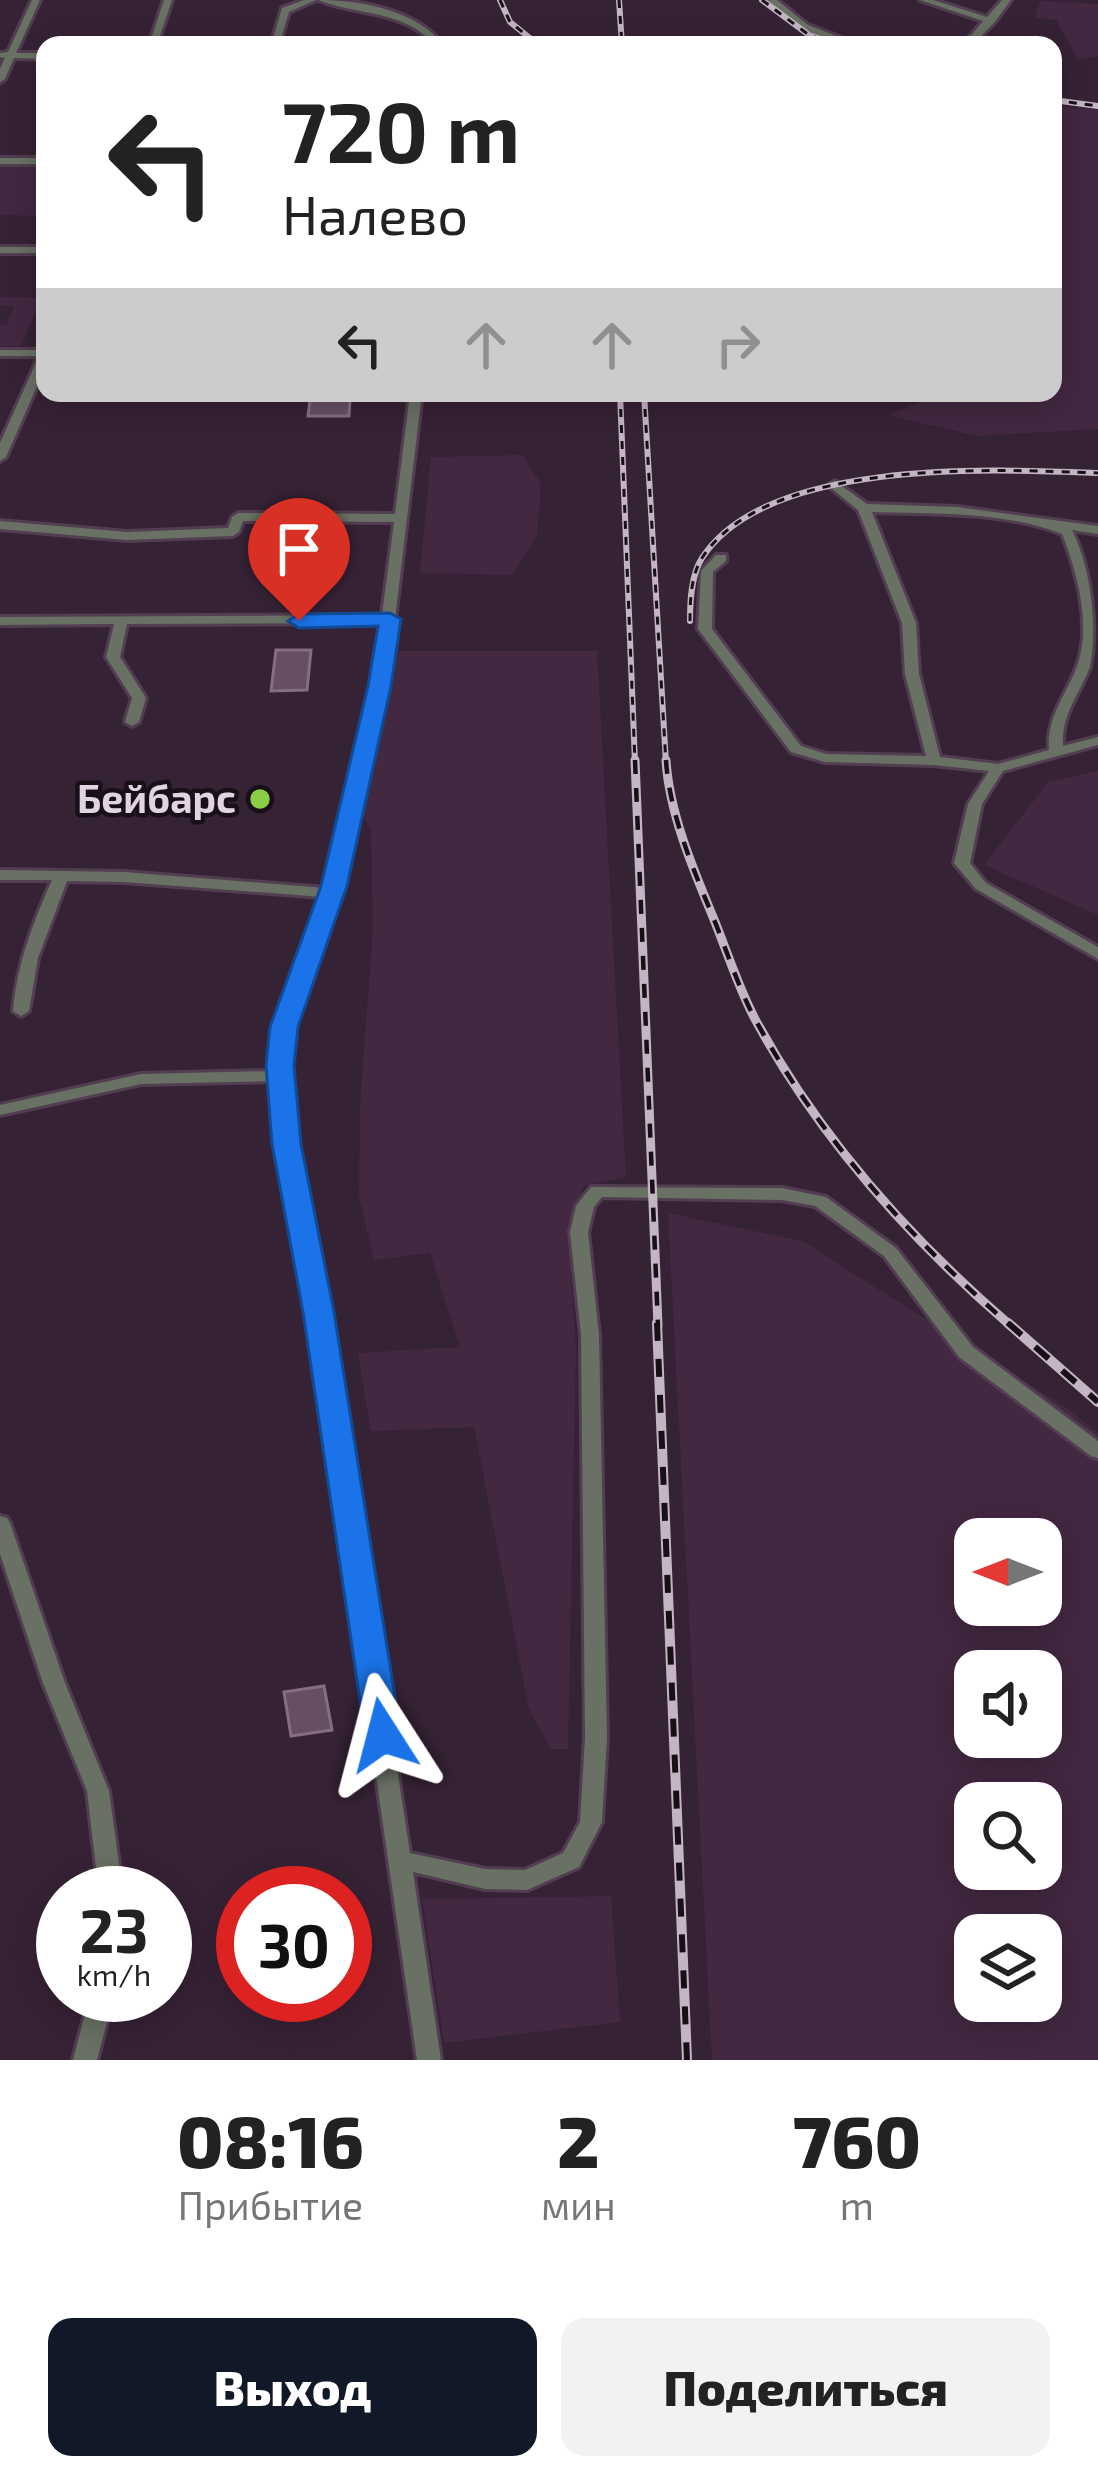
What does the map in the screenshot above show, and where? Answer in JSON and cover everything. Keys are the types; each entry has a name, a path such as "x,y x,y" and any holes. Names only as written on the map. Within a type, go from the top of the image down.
{"street":[{"path":"0,79 5,56 36,0"},
{"path":"156,36 168,0"},
{"path":"278,36 285,10 312,0"},
{"path":"322,0 410,19 428,27 434,36"},
{"path":"772,0 805,27 830,36"},
{"path":"924,0 991,21"},
{"path":"976,36 1006,0"},
{"path":"5,56 36,56"},
{"path":"0,161 36,161"},
{"path":"0,250 36,250"},
{"path":"0,353 36,354"},
{"path":"0,457 36,375"},
{"path":"415,402 380,686 332,893 284,1027 280,1076 286,1144 318,1312 430,2060"},
{"path":"836,485 864,508 909,623 912,674 934,760"},
{"path":"864,508 957,511 1098,530"},
{"path":"0,525 127,536 233,532 238,517 400,518"},
{"path":"1052,526 1067,532 1079,554 1087,658 1062,704 1053,733 1056,750"},
{"path":"721,558 707,572 705,629 796,749 826,758 934,760 998,768 1098,742"},
{"path":"0,621 390,619"},
{"path":"121,622 113,657 139,698 132,722"},
{"path":"998,768 975,804 962,863 980,886 1098,954"},
{"path":"0,875 62,874 332,893"},
{"path":"21,1011 22,987 38,930 62,874"},
{"path":"0,1110 141,1079 280,1076"},
{"path":"400,1860 485,1879 527,1880 571,1860 591,1822 596,1738 590,1335 579,1232 585,1206 596,1191 782,1194 820,1201 890,1252 966,1352 1098,1451"},
{"path":"0,1523 54,1683 98,1791 108,1866"},
{"path":"85,2060 95,2022"}],"shaded area":[{"path":"1040,1 1098,4 1098,56 1078,59 1056,20 1035,18"},
{"path":"1062,107 1098,110 1098,429 977,436 888,415 921,402 1062,402"},
{"path":"0,166 36,166 36,216 0,215"},
{"path":"0,297 36,298 36,310 21,346 0,346 0,325 6,325 14,306 0,305"},
{"path":"522,455 541,483 537,535 512,575 420,573 431,457"},
{"path":"385,651 597,651 626,1177 584,1186 568,1225 576,1348 568,1749 551,1749 529,1709 474,1427 371,1431 358,1353 460,1347 430,1253 374,1260 359,1196 360,1105 373,929 371,830 362,814 380,737"},
{"path":"1098,771 1098,915 984,865 1048,782"},
{"path":"668,1213 802,1241 1070,1410 1098,1433 1098,2060 712,2060"},
{"path":"611,1896 620,2022 444,2043 422,1899"}],"building":[{"path":"310,402 350,402 349,416 308,416"},
{"path":"276,650 311,650 307,690 271,691"},
{"path":"324,1686 332,1730 291,1736 284,1692"}],"railway":[{"path":"500,0 510,22 527,36"},
{"path":"619,0 621,36"},
{"path":"762,0 812,36"},
{"path":"1062,101 1098,106"},
{"path":"620,402 635,763"},
{"path":"645,402 666,763"},
{"path":"690,621 693,580 702,558 733,525 777,502 828,486 885,476 1098,473"},
{"path":"635,760 658,1326"},
{"path":"666,760 690,860 743,994 780,1063 837,1145 902,1222 1011,1326"},
{"path":"657,1323 687,2060"},
{"path":"1008,1323 1098,1402"}],"place":[{"name":"Бейбарс","path":"260,799"}],"route":[{"path":"299,621 390,619 380,686 334,886 284,1027 280,1066 286,1144 318,1312 383,1735"}]}
